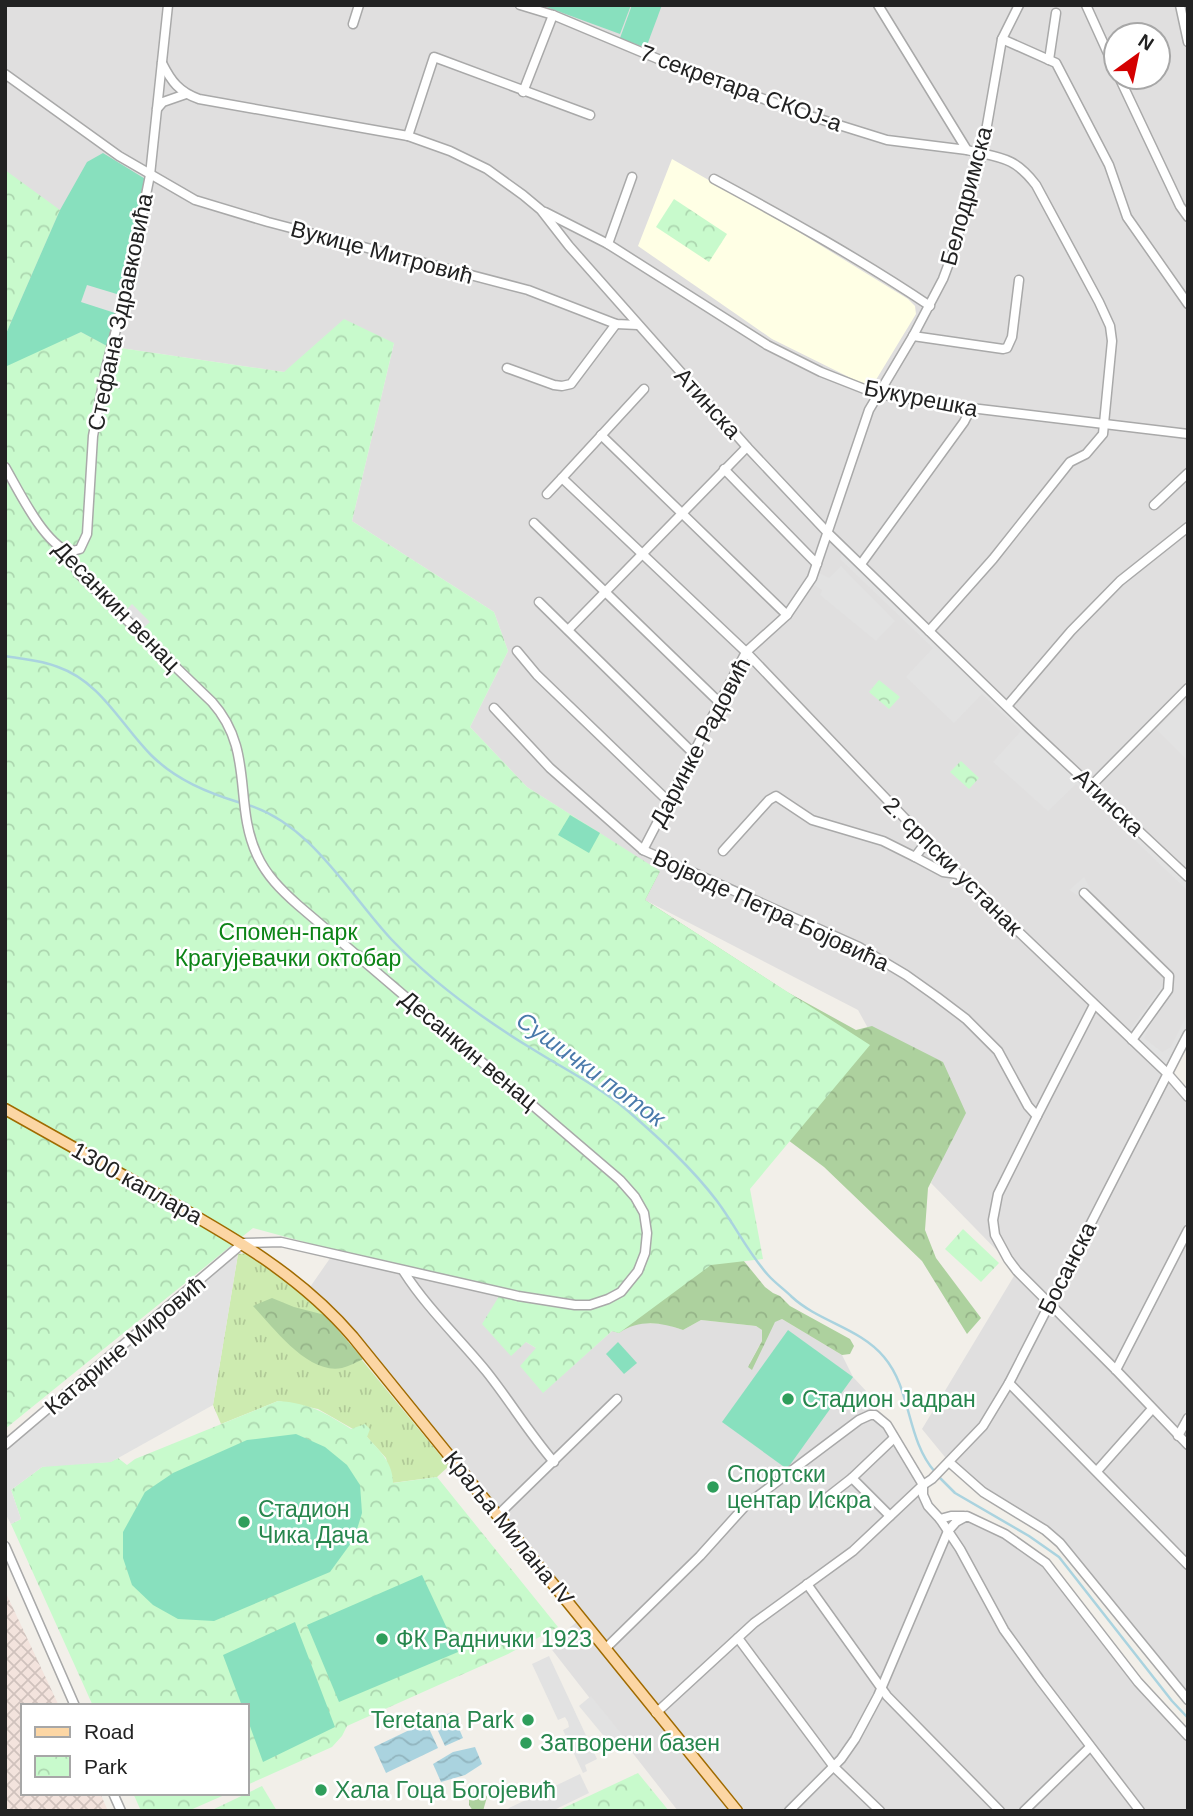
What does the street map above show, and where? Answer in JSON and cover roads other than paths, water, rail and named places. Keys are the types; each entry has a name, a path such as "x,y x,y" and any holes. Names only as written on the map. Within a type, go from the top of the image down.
{"main road":[{"name":"1300 каплара","path":"5,1109 267,1259"},
{"name":"Краља Милана IV","path":"267,1259 308,1290 346,1328 737,1811"}],"street":[{"name":"Стефана Здравковића","path":"69,552 80,549 86,540 93,436 150,175 168,5"},
{"path":"353,24 359,5"},
{"name":"7 секретара СКОЈ-а","path":"520,5 810,116 887,140 967,150 1005,158 1024,168 1036,185 1110,326 1112,341 1104,425"},
{"path":"878,5 967,150"},
{"name":"Белодримска","path":"828,533 866,417 930,306 953,255 982,154 1002,39 1019,5"},
{"path":"1086,5 1102,40"},
{"path":"1180,5 1188,42"},
{"path":"1049,60 1056,13"},
{"path":"523,92 553,16"},
{"path":"1002,39 1056,63 1110,165 1127,217 1188,304"},
{"path":"408,136 434,57 590,115"},
{"path":"157,109 163,102 186,94 171,80 162,63"},
{"name":"Вукице Митровић","path":"5,74 119,156 195,200 268,222 528,290 616,324 638,325"},
{"path":"1126,91 1180,206 1188,217"},
{"name":"Атинска","path":"186,94 199,99 408,136 450,151 487,169 541,210 566,243 638,325 828,533 1188,877"},
{"path":"608,244 632,177"},
{"path":"714,179 838,247 930,306"},
{"name":"Букурешка","path":"541,210 608,244 767,345 821,372 877,394 1188,434"},
{"path":"566,243 565,229 570,224"},
{"path":"913,336 1007,348 1012,337 1019,280"},
{"path":"507,368 554,385 571,384 616,324"},
{"path":"547,494 644,389"},
{"path":"861,564 964,422 971,408"},
{"path":"929,631 993,559 1064,469 1092,448 1103,434 1104,425"},
{"path":"601,435 787,615"},
{"path":"568,630 747,447"},
{"name":"Десанкин венац","path":"5,467 46,532 59,547 69,552 79,574 212,702 225,719 237,746 246,813 256,854 281,889 620,1180 635,1197 646,1223 645,1253 635,1276 621,1292 590,1305 553,1302 404,1272 291,1244 272,1241 243,1243"},
{"path":"724,469 817,564"},
{"path":"1154,505 1188,473"},
{"name":"2. српски устанак","path":"562,478 746,652 958,874 1167,1073 1188,1097"},
{"path":"534,523 720,703"},
{"path":"1007,706 1111,589 1188,527"},
{"name":"Даринке Радовић","path":"643,850 746,652 787,615 813,578 828,533"},
{"path":"539,602 693,753"},
{"path":"517,651 537,675 667,800"},
{"path":"1092,785 1188,688"},
{"name":"Војводе Петра Бојовића","path":"494,708 550,768 643,850 859,947 906,975 967,1019 998,1051 1028,1106 1037,1116"},
{"path":"723,851 769,800 779,796 812,820 883,841 947,874 958,874"},
{"path":"915,857 927,841"},
{"path":"1084,893 1169,976 1168,990 1132,1040"},
{"path":"1094,1005 998,1194 993,1225 1007,1259 1188,1445"},
{"name":"Босанска","path":"656,1713 770,1611 853,1551 932,1479 983,1426 1009,1383 1188,1034"},
{"path":"1116,1370 1188,1230"},
{"path":"267,1259 265,1249 272,1241"},
{"name":"Катарине Мировић","path":"5,1445 243,1243"},
{"path":"404,1272 415,1289 485,1370 554,1462"},
{"path":"1009,1383 1188,1564"},
{"path":"498,1515 617,1399"},
{"path":"1097,1471 1152,1409"},
{"path":"606,1648 692,1564 746,1505 847,1427 870,1415 879,1417 923,1485 925,1500 948,1531 1004,1630 1140,1811"},
{"path":"1178,1436 1188,1418"},
{"path":"821,1503 894,1438"},
{"path":"946,1465 983,1492 1045,1530 1060,1543 1188,1700"},
{"path":"852,1478 890,1516"},
{"path":"940,1519 967,1516 1005,1534 1046,1563 1138,1682 1188,1736"},
{"path":"789,1811 834,1767 855,1739 881,1687 948,1531 956,1522 967,1516"},
{"path":"5,1546 74,1704"},
{"path":"807,1584 881,1687 927,1739 1000,1811"},
{"path":"738,1638 834,1767 880,1811"},
{"path":"1024,1811 1090,1747"},
{"path":"114,1795 121,1811"}],"water":[{"path":"452,1712 463,1738 445,1746 433,1720"},
{"path":"426,1722 438,1748 386,1773 374,1747"},
{"path":"475,1747 482,1764 465,1775 441,1782 433,1764 453,1752"}],"waterway":[{"name":"Сушички поток","path":"5,656 45,663 73,674 98,694 151,755 171,772 193,785 241,803"},
{"name":"Сушички поток","path":"248,805 271,814 310,844 392,940 442,986 496,1026 594,1086 628,1111 697,1177 724,1210 754,1258 774,1281 803,1306 874,1347 884,1357 900,1384 919,1445 935,1472"},
{"name":"Сушички поток","path":"939,1477 955,1493 1029,1536 1059,1557 1188,1718"}],"place":[{"name":"Стадион Јадран","path":"788,1399"},
{"name":"Спортски центар Искра","path":"713,1487"},
{"name":"Стадион Чика Дача","path":"244,1522"},
{"name":"ФК Раднички 1923","path":"382,1639"},
{"name":"Teretana Park","path":"528,1720"},
{"name":"Затворени базен","path":"526,1743"},
{"name":"Хала Гоца Богојевић","path":"321,1790"}],"park label":[{"name":"Спомен-парк Крагујевачки октобар","path":"288,945"}]}
